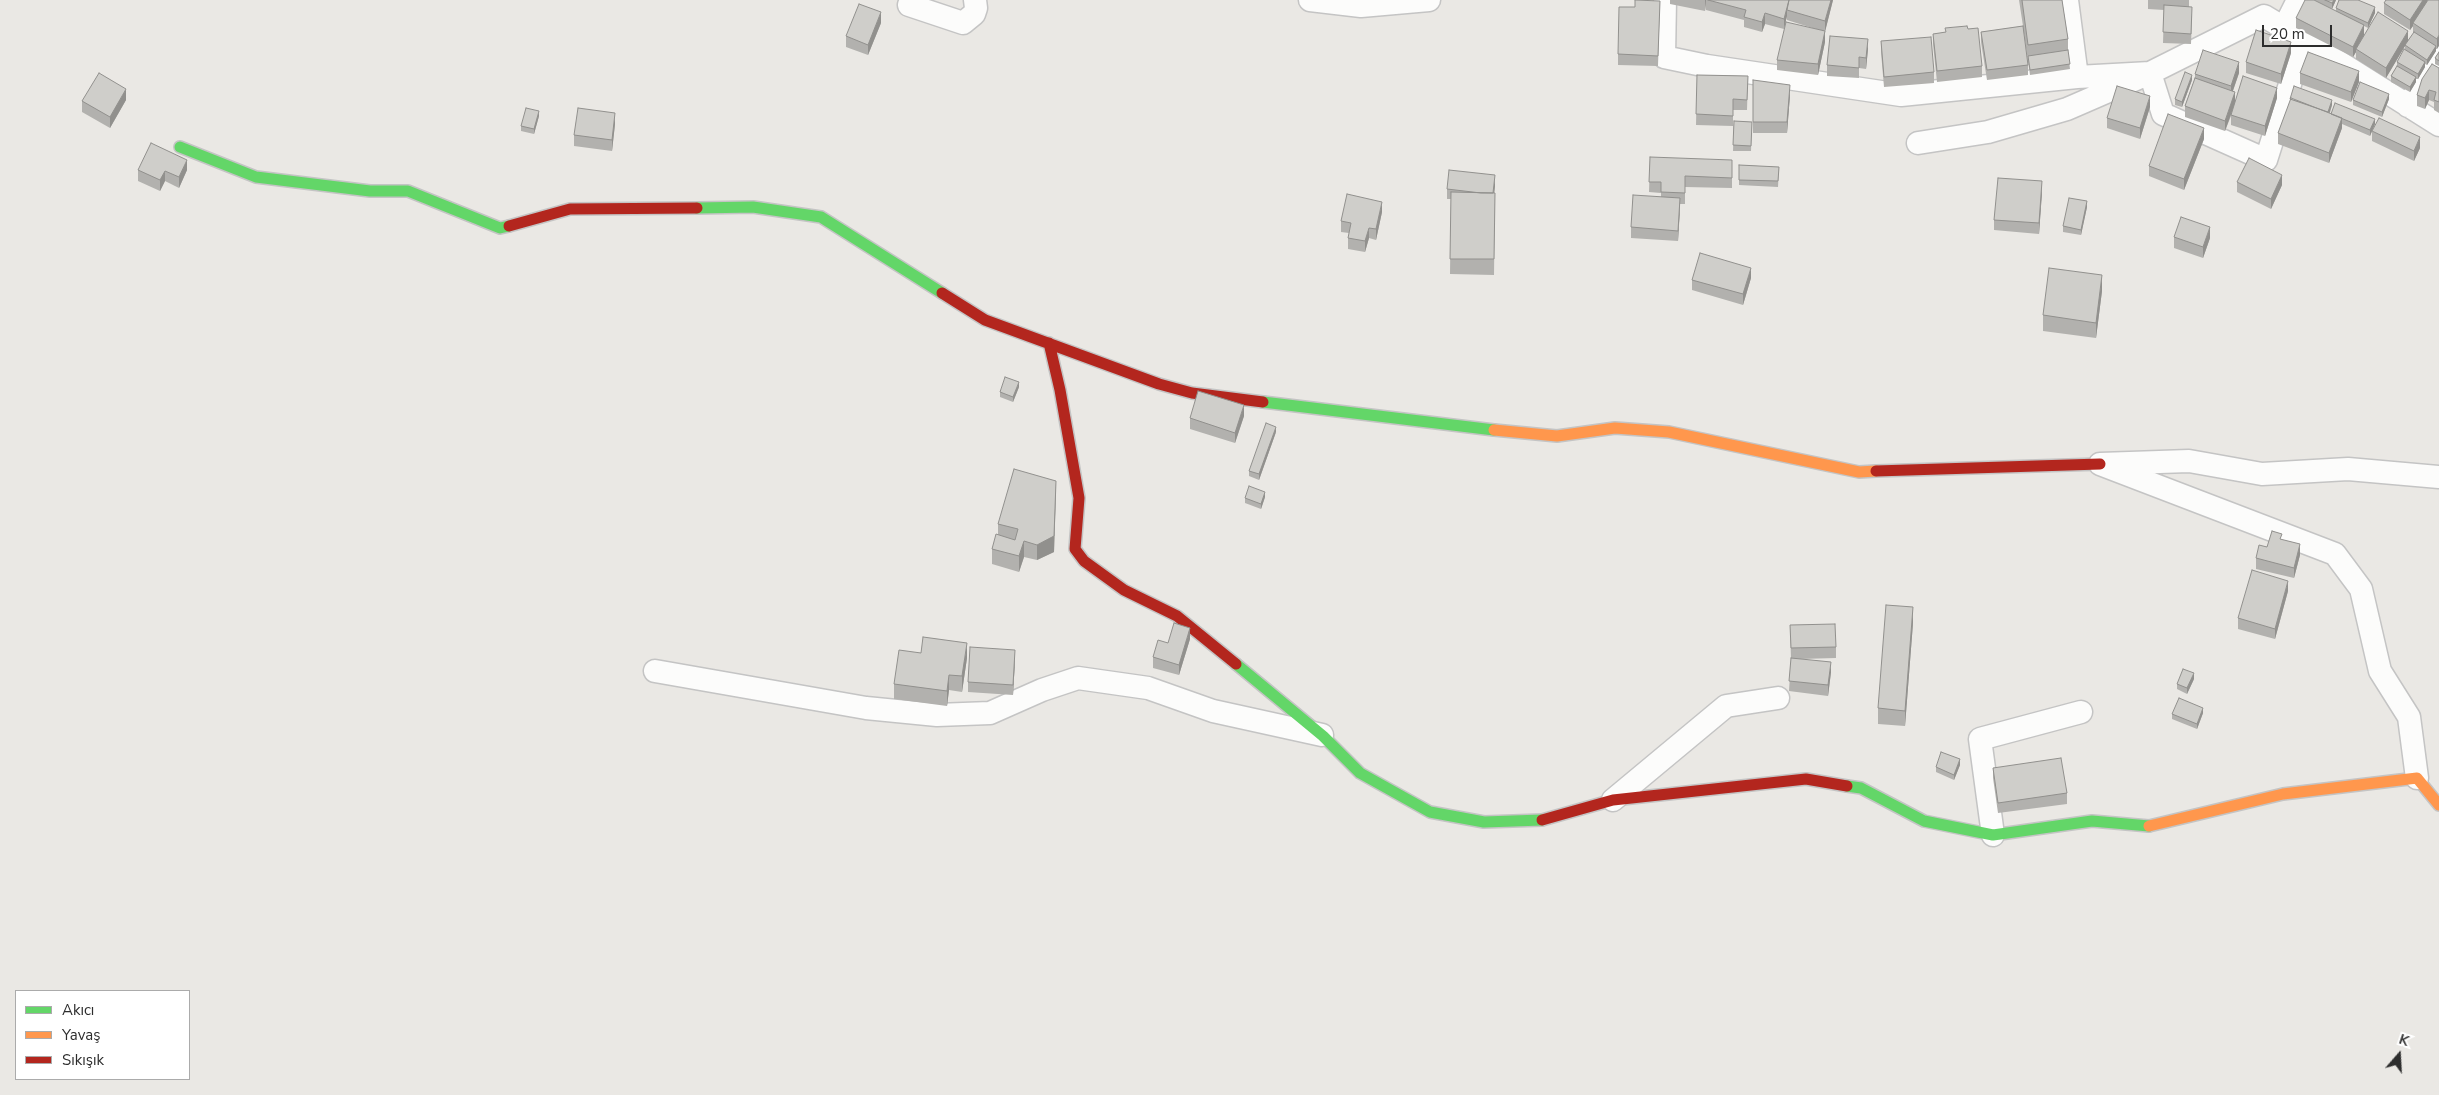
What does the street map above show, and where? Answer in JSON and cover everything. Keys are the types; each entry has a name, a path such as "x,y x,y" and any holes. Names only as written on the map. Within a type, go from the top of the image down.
{"street":[{"path":"909,5 963,23 974,14 976,8 975,0"},
{"path":"1310,0 1361,6 1429,0"},
{"path":"1665,0 1664,56 1707,66 1901,95 2077,77 2150,73"},
{"path":"2067,0 2077,77"},
{"path":"2284,28 2298,0"},
{"path":"1918,144 1988,132 2067,109 2150,73 2264,16 2439,125"},
{"path":"2150,73 2163,114 2266,160 2304,40"},
{"path":"2408,106 2439,54"},
{"path":"180,146 256,177 370,191 408,191 500,228 570,208 753,207 821,217 985,320 1160,384 1192,393 1435,424 1557,436 1615,428 1669,432 1859,472 2189,460 2262,474 2348,469 2439,477"},
{"path":"1049,343 1060,390 1079,498 1075,549 1084,562 1124,590 1177,616 1323,736 1360,773 1430,812 1484,822 1546,820 1613,800 1806,779 1861,788 1924,821 1993,835 2092,821 2152,826 2283,794 2417,778"},
{"path":"2100,464 2334,554 2361,589 2380,671 2409,717 2417,778 2439,805"},
{"path":"655,671 866,708 937,715 990,713 1042,690 1078,678 1148,688 1213,711 1323,736"},
{"path":"1613,800 1726,706 1778,698"},
{"path":"1993,835 1980,738 2081,712"}],"building":[{"path":"1635,0 1660,1 1658,56 1618,54 1619,7 1635,7"},
{"path":"1708,0 1789,0 1784,19 1765,13 1762,22 1744,17 1746,10"},
{"path":"1789,0 1831,0 1825,21 1787,10"},
{"path":"2022,0 2062,0 2068,39 2028,45"},
{"path":"2305,0 2314,0 2364,25 2353,47 2296,18"},
{"path":"2339,0 2358,0 2375,7 2368,23 2336,8"},
{"path":"2386,0 2423,0 2410,20 2384,3"},
{"path":"2428,0 2439,0 2439,35 2437,39 2413,23"},
{"path":"859,4 881,12 868,45 846,36"},
{"path":"2164,5 2192,7 2191,34 2163,32"},
{"path":"2378,12 2408,31 2386,68 2356,49"},
{"path":"1786,22 1825,31 1818,64 1777,60"},
{"path":"1967,26 1968,29 1978,28 1982,66 1937,71 1933,34 1946,32 1945,28"},
{"path":"2023,26 2028,65 1987,70 1981,32"},
{"path":"2256,30 2291,42 2281,74 2246,62"},
{"path":"2414,32 2436,46 2427,60 2405,45"},
{"path":"1830,36 1868,39 1866,58 1859,57 1859,68 1827,65"},
{"path":"1931,37 1934,72 1884,77 1881,41"},
{"path":"2404,49 2425,62 2418,74 2397,62"},
{"path":"2068,50 2070,64 2030,70 2028,56"},
{"path":"2203,50 2239,62 2231,86 2195,74"},
{"path":"2308,52 2359,71 2351,92 2300,73"},
{"path":"2439,52 2439,61 2435,58"},
{"path":"2432,64 2439,68 2439,102 2434,100 2436,92 2429,90 2425,98 2417,95 2422,79"},
{"path":"2397,66 2416,77 2410,87 2391,76"},
{"path":"2185,72 2192,75 2182,102 2175,99"},
{"path":"99,73 126,89 110,117 82,101"},
{"path":"1697,75 1748,76 1747,100 1733,99 1733,116 1696,114"},
{"path":"2243,76 2277,88 2265,126 2231,115"},
{"path":"2195,78 2235,92 2225,121 2185,106"},
{"path":"1753,80 1790,85 1787,122 1753,122"},
{"path":"2360,82 2389,94 2382,112 2353,100"},
{"path":"2117,86 2150,96 2140,128 2107,118"},
{"path":"2294,86 2332,100 2328,112 2290,99"},
{"path":"2291,98 2342,118 2329,153 2278,133"},
{"path":"2335,103 2375,119 2370,130 2331,114"},
{"path":"526,108 539,111 534,129 521,126"},
{"path":"578,108 615,113 612,140 574,135"},
{"path":"2168,114 2204,128 2184,179 2149,166"},
{"path":"2379,118 2420,137 2414,151 2372,131"},
{"path":"1734,121 1752,122 1751,146 1733,145"},
{"path":"151,143 187,160 179,177 165,171 160,180 138,170"},
{"path":"1650,157 1732,160 1732,178 1685,176 1685,193 1661,192 1661,182 1649,182"},
{"path":"2249,158 2282,175 2271,199 2237,182"},
{"path":"1739,165 1779,167 1778,181 1739,180"},
{"path":"1449,170 1495,175 1493,193 1447,189"},
{"path":"1998,178 2042,181 2039,223 1994,220"},
{"path":"1451,192 1495,193 1494,259 1450,259"},
{"path":"1347,194 1382,202 1376,229 1369,228 1365,241 1348,238 1351,223 1341,221"},
{"path":"1633,195 1680,198 1678,231 1631,227"},
{"path":"2069,198 2087,201 2081,230 2063,226"},
{"path":"2181,217 2210,227 2203,247 2174,237"},
{"path":"1700,253 1751,268 1743,294 1692,280"},
{"path":"2049,268 2102,275 2096,323 2043,315"},
{"path":"1005,377 1019,382 1013,397 1000,392"},
{"path":"1198,391 1244,405 1235,433 1190,418"},
{"path":"1266,423 1276,427 1259,474 1249,471"},
{"path":"1014,469 1056,481 1054,536 1037,545 1024,541 1019,556 992,549 996,534 1015,540 1018,529 998,524"},
{"path":"1249,486 1265,492 1261,504 1245,498"},
{"path":"2272,531 2282,534 2280,539 2300,544 2294,568 2256,558 2259,545 2267,547"},
{"path":"2252,570 2288,581 2275,629 2238,618"},
{"path":"1886,605 1913,607 1905,711 1878,708"},
{"path":"1174,623 1190,628 1179,665 1153,657 1158,640 1168,643"},
{"path":"1835,624 1836,647 1791,648 1790,625"},
{"path":"923,637 967,643 962,676 949,675 947,691 894,684 899,650 921,653"},
{"path":"970,647 1015,650 1013,685 968,682"},
{"path":"1791,658 1831,662 1828,685 1789,681"},
{"path":"2183,669 2194,673 2187,688 2177,684"},
{"path":"2179,698 2203,708 2197,724 2172,714"},
{"path":"1941,752 1960,759 1954,775 1936,767"},
{"path":"2061,758 2067,793 1998,803 1993,768"}],"traffic: fast":[{"path":"180,147 256,177 370,191 408,191 500,228 509,226"},
{"path":"697,208 753,207 821,217 942,293"},
{"path":"1263,402 1494,430"},
{"path":"1236,664 1323,736 1360,773 1430,812 1484,822 1542,820"},
{"path":"1847,786 1861,788 1924,821 1993,835 2092,821 2149,826"}],"traffic: slow":[{"path":"1494,430 1557,436 1615,428 1669,432 1859,472 1876,471"},
{"path":"2149,826 2283,794 2417,778 2439,805"}],"traffic: jam":[{"path":"509,226 570,209 697,208"},
{"path":"942,293 985,320 1159,384 1192,393 1263,402"},
{"path":"1049,343 1060,390 1079,498 1075,549 1084,561 1124,590 1177,616 1236,664"},
{"path":"1876,471 2100,464"},
{"path":"1542,820 1613,800 1806,779 1847,786"}]}
